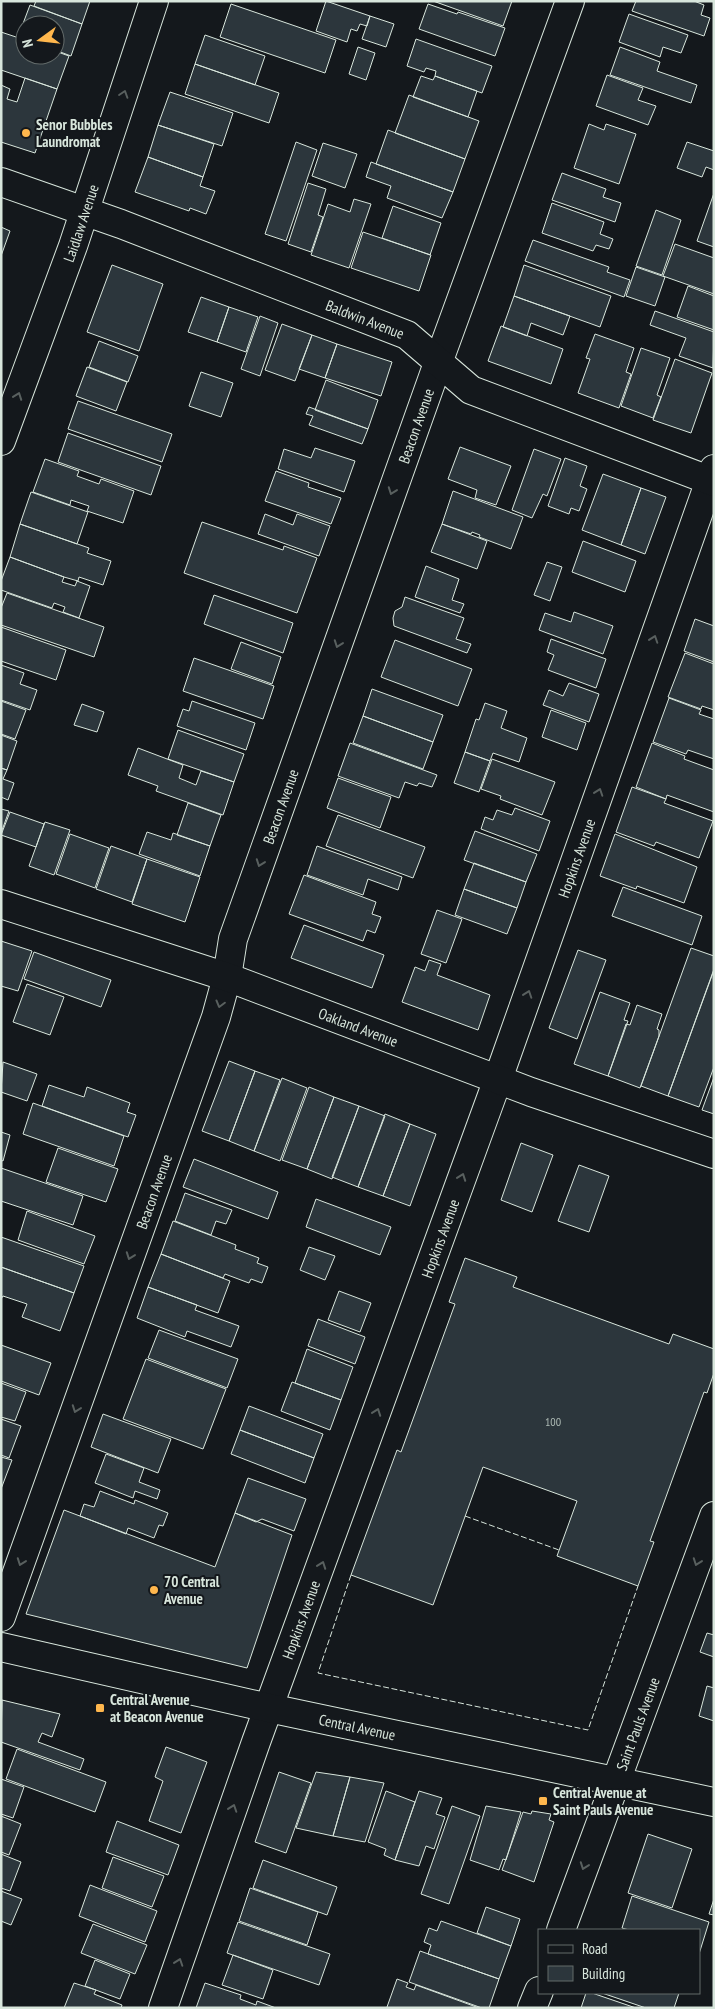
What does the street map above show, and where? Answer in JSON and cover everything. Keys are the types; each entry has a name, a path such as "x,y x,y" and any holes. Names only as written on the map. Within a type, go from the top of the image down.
{"street":[{"name":"Laidlaw Avenue","path":"1,441 85,211 154,1"},
{"name":"Beacon Avenue","path":"1,1617 213,1026 227,977 233,939 438,362 570,1"},
{"name":"Baldwin Avenue","path":"1,182 85,211 407,334 471,390 712,477"},
{"name":"Hopkins Avenue","path":"163,2008 498,1079 712,477"},
{"name":"Oakland Avenue","path":"1,904 227,977 498,1079 714,1154"},
{"name":"Saint Pauls Avenue","path":"561,1929 714,1516"},
{"name":"Central Avenue","path":"1,1647 270,1708 714,1802"},
{"path":"532,2008 538,1993"}],"building":[{"path":"36,1 90,1 82,24 65,18 65,15 58,15 34,6"},
{"path":"326,1 370,16 367,26 360,24 357,31 351,29 347,42 316,31"},
{"path":"433,1 512,1 503,26"},
{"path":"636,1 694,1 704,5 701,15 710,18 704,36 632,11"},
{"path":"231,4 336,40 325,73 220,37"},
{"path":"428,4 505,28 495,56 419,29"},
{"path":"30,5 57,15 26,15"},
{"path":"629,14 688,35 681,53 663,47 660,57 619,42"},
{"path":"370,16 394,24 386,47 362,39"},
{"path":"65,18 82,24 71,56 65,54"},
{"path":"1,32 15,37 15,65 65,65 65,55 69,56 57,89 1,70"},
{"path":"205,35 265,56 255,85 195,64"},
{"path":"416,39 492,66 482,93 435,76 436,71 426,68 424,72 407,66"},
{"path":"358,47 375,53 366,80 349,74"},
{"path":"620,47 660,62 657,71 697,85 691,103 610,75"},
{"path":"195,64 279,93 269,123 185,94"},
{"path":"607,75 643,88 638,100 656,106 648,125 596,106"},
{"path":"421,76 433,80 435,76 477,91 468,117 413,97"},
{"path":"25,78 57,89 35,153 1,142 1,85 10,89 7,99 17,102"},
{"path":"170,92 233,113 222,146 158,125"},
{"path":"409,95 479,121 465,159 395,133"},
{"path":"589,124 604,130 606,124 636,134 619,184 574,168"},
{"path":"158,125 214,144 203,177 148,157"},
{"path":"388,130 465,159 453,192 376,164"},
{"path":"296,142 317,150 286,241 265,234"},
{"path":"687,142 714,151 714,170 706,167 702,177 677,168"},
{"path":"323,143 357,154 345,188 312,176"},
{"path":"148,157 203,177 200,186 215,191 206,214 190,208 189,211 135,192"},
{"path":"371,162 453,192 442,218 387,198 391,186 366,177"},
{"path":"562,173 606,189 603,197 621,203 615,222 552,200"},
{"path":"308,183 326,189 318,215 323,217 311,252 288,244"},
{"path":"714,193 714,247 697,241"},
{"path":"354,199 371,204 349,268 311,255 328,204 350,212"},
{"path":"552,203 604,222 600,234 613,239 609,249 596,245 593,251 542,233"},
{"path":"393,206 441,223 430,255 382,238"},
{"path":"656,210 681,220 662,275 636,266"},
{"path":"1,227 10,231 1,256"},
{"path":"363,232 431,255 419,291 351,268"},
{"path":"533,240 609,267 607,272 630,280 624,297 525,261"},
{"path":"675,244 714,258 714,294 663,276"},
{"path":"112,265 163,284 139,351 87,332"},
{"path":"524,265 611,296 600,327 514,296"},
{"path":"636,267 665,277 655,306 626,296"},
{"path":"688,286 714,296 714,330 677,317"},
{"path":"514,296 570,316 563,335 531,323 527,336 503,327"},
{"path":"201,297 229,307 217,342 188,332"},
{"path":"229,307 258,317 246,352 217,342"},
{"path":"655,311 714,332 713,368 679,356 686,338 650,325"},
{"path":"260,316 278,323 260,376 241,369"},
{"path":"282,324 312,335 295,381 265,370"},
{"path":"501,326 563,349 551,384 488,361"},
{"path":"595,334 634,348 626,372 631,374 619,408 578,393 590,359 586,358"},
{"path":"312,335 337,344 325,378 299,369"},
{"path":"99,341 138,356 128,382 89,367"},
{"path":"337,344 392,362 381,396 325,378"},
{"path":"641,348 670,358 657,395 661,397 653,418 621,406"},
{"path":"675,359 712,373 691,433 653,420"},
{"path":"87,367 127,382 116,411 76,396"},
{"path":"201,372 233,383 221,417 189,406"},
{"path":"326,380 378,400 368,429 315,410"},
{"path":"78,401 172,434 162,462 68,429"},
{"path":"309,407 368,429 362,444 309,425 313,416 306,414"},
{"path":"68,433 161,466 151,495 58,462"},
{"path":"460,447 511,466 496,505 475,498 477,490 448,479"},
{"path":"315,448 355,461 344,492 278,469 284,449 311,458"},
{"path":"534,449 561,459 547,496 543,494 532,518 512,510"},
{"path":"565,458 587,466 580,486 587,489 579,511 571,508 569,514 548,506"},
{"path":"45,459 79,471 77,476 99,484 101,479 134,491 123,523 87,511 89,506 71,500 70,505 33,492"},
{"path":"276,471 309,483 308,487 341,498 331,524 265,501"},
{"path":"603,474 641,488 621,545 582,530"},
{"path":"641,488 666,497 645,554 621,545"},
{"path":"453,491 523,517 511,549 479,537 480,535 472,532 471,534 442,524"},
{"path":"31,492 88,512 77,544 20,524"},
{"path":"265,514 293,525 297,514 330,526 319,556 258,534"},
{"path":"202,522 283,550 284,546 317,558 297,613 184,573"},
{"path":"20,524 89,548 87,553 111,561 103,585 79,577 78,581 64,577 10,557"},
{"path":"442,524 487,541 477,569 431,552"},
{"path":"583,541 636,561 625,592 572,572"},
{"path":"10,557 64,577 62,582 75,586 77,581 90,586 79,618 63,612 65,607 54,603 52,608 1,590 1,581"},
{"path":"547,562 562,567 550,601 534,595"},
{"path":"426,566 459,579 452,600 464,604 460,613 415,597"},
{"path":"7,593 104,627 94,657 1,625 1,608"},
{"path":"214,595 293,623 283,653 204,624"},
{"path":"405,597 464,618 456,639 471,644 467,653 394,626 393,618 395,611 402,607"},
{"path":"574,612 613,626 603,654 539,630 545,613 571,622"},
{"path":"695,619 714,626 714,662 684,651"},
{"path":"1,627 66,650 56,680 1,661"},
{"path":"551,639 606,659 596,688 548,670 554,655 547,652"},
{"path":"395,640 472,669 458,706 381,677"},
{"path":"241,642 281,657 272,684 231,669"},
{"path":"685,653 714,664 714,710 702,706 701,709 668,697"},
{"path":"194,658 274,686 263,719 183,691"},
{"path":"1,665 24,673 20,684 37,690 30,710 1,700"},
{"path":"569,683 599,694 589,722 543,705 549,690 563,696"},
{"path":"372,689 443,715 433,742 363,716"},
{"path":"669,698 701,710 699,714 714,719 714,759 688,750 686,754 653,742"},
{"path":"1,701 26,710 15,739 1,734"},
{"path":"192,701 255,723 246,750 177,726 183,709 189,711"},
{"path":"485,703 507,711 501,728 527,738 519,762 493,753 490,761 465,752 476,719 479,720"},
{"path":"82,704 104,712 97,732 74,725"},
{"path":"551,710 586,723 577,750 542,737"},
{"path":"363,716 433,742 423,769 353,743"},
{"path":"178,730 244,754 234,782 168,759"},
{"path":"1,735 17,741 7,770 1,768"},
{"path":"350,743 437,775 432,787 419,783 417,786 405,782 399,798 338,776"},
{"path":"652,743 685,756 684,759 714,770 714,812 667,795 666,799 636,787"},
{"path":"138,748 183,765 179,778 196,785 201,771 234,782 223,815 156,791 158,786 128,775"},
{"path":"465,752 490,761 479,792 454,783"},
{"path":"492,759 555,782 542,815 500,799 501,796 481,789"},
{"path":"1,768 7,770 3,779 14,783 8,800 1,797"},
{"path":"338,778 391,797 380,828 327,808"},
{"path":"632,787 666,799 664,803 713,821 699,858 656,842 654,846 616,832"},
{"path":"188,803 221,815 210,846 177,835"},
{"path":"515,808 550,821 539,851 481,829 485,817 493,820 497,810 512,815"},
{"path":"1,809 9,811 1,833"},
{"path":"10,812 44,824 36,847 1,835"},
{"path":"338,815 425,847 413,878 326,846"},
{"path":"45,822 70,830 54,875 29,866"},
{"path":"475,831 537,854 526,882 464,860"},
{"path":"147,832 171,840 173,833 210,846 200,876 139,854"},
{"path":"70,834 109,848 95,888 56,874"},
{"path":"615,834 697,867 684,903 637,886 636,889 600,876"},
{"path":"111,846 147,859 132,902 96,889"},
{"path":"317,846 402,877 398,890 368,879 363,895 307,875"},
{"path":"147,859 200,877 185,922 132,904"},
{"path":"474,863 526,882 517,908 464,889"},
{"path":"304,875 376,902 372,914 381,917 375,933 367,930 363,941 289,914"},
{"path":"623,887 702,916 692,945 612,916"},
{"path":"464,889 517,908 507,934 455,915"},
{"path":"437,910 462,919 446,963 421,954"},
{"path":"304,925 384,955 372,988 291,958"},
{"path":"1,941 32,951 18,991 1,986"},
{"path":"691,948 714,956 714,969 668,1096 641,1086"},
{"path":"578,950 606,960 577,1039 549,1028"},
{"path":"34,952 111,980 101,1007 24,979"},
{"path":"429,960 441,964 437,975 490,995 478,1030 402,1002 415,967 425,971"},
{"path":"714,970 714,1067 699,1107 668,1096"},
{"path":"27,984 64,997 50,1035 13,1022"},
{"path":"600,992 630,1003 624,1020 628,1021 608,1076 574,1064"},
{"path":"637,1005 662,1014 657,1029 659,1030 659,1036 640,1088 608,1076 626,1024 630,1025"},
{"path":"229,1061 255,1071 229,1141 202,1131"},
{"path":"3,1062 37,1074 27,1101 1,1092"},
{"path":"255,1071 280,1080 254,1151 229,1141"},
{"path":"714,1077 714,1114 702,1110"},
{"path":"282,1078 307,1088 280,1161 254,1151"},
{"path":"49,1085 84,1097 87,1087 130,1103 127,1112 136,1115 128,1137 42,1106"},
{"path":"309,1087 334,1097 307,1169 282,1160"},
{"path":"334,1097 359,1106 332,1179 307,1169"},
{"path":"33,1103 124,1136 114,1166 23,1134"},
{"path":"359,1106 385,1116 358,1187 332,1177"},
{"path":"385,1114 410,1124 383,1196 358,1187"},
{"path":"410,1124 436,1134 410,1206 383,1196"},
{"path":"1,1132 10,1135 3,1161 1,1160"},
{"path":"521,1143 553,1155 532,1212 501,1200"},
{"path":"58,1148 118,1169 106,1202 46,1182"},
{"path":"194,1159 278,1192 268,1219 183,1187"},
{"path":"579,1165 609,1176 589,1232 558,1221"},
{"path":"1,1168 83,1196 73,1225 1,1201"},
{"path":"185,1193 232,1210 226,1224 216,1221 211,1235 175,1221"},
{"path":"316,1199 391,1227 380,1255 306,1227"},
{"path":"27,1211 95,1236 84,1264 18,1240"},
{"path":"173,1221 236,1245 235,1249 259,1258 257,1263 268,1267 262,1283 251,1279 249,1283 225,1274 223,1278 161,1254"},
{"path":"1,1237 84,1266 74,1293 1,1267"},
{"path":"309,1247 335,1256 325,1280 300,1270"},
{"path":"161,1254 230,1281 218,1313 148,1287"},
{"path":"465,1258 517,1277 513,1287 669,1344 673,1334 714,1349 714,1373 707,1393 704,1392 650,1541 654,1542 638,1586 557,1556 577,1501 483,1467 433,1605 351,1575 397,1450 401,1452 455,1304 449,1302"},
{"path":"1,1267 74,1293 60,1331 22,1317 27,1304 3,1296 1,1299"},
{"path":"148,1287 197,1305 195,1310 239,1326 231,1347 187,1331 185,1337 137,1318"},
{"path":"339,1291 371,1303 360,1332 328,1320"},
{"path":"318,1319 365,1337 355,1364 308,1346"},
{"path":"159,1330 238,1359 227,1388 148,1358"},
{"path":"1,1345 51,1363 39,1395 1,1381"},
{"path":"307,1349 353,1367 341,1400 295,1383"},
{"path":"146,1359 226,1389 203,1449 123,1419"},
{"path":"292,1382 341,1400 330,1430 281,1411"},
{"path":"1,1383 26,1392 15,1421 1,1417"},
{"path":"249,1406 323,1434 314,1458 240,1430"},
{"path":"103,1414 171,1439 158,1473 91,1447"},
{"path":"1,1419 21,1426 9,1458 1,1455"},
{"path":"240,1430 314,1458 305,1483 231,1454"},
{"path":"106,1454 144,1468 139,1482 160,1490 157,1499 135,1491 133,1498 95,1483"},
{"path":"1,1457 12,1460 1,1489"},
{"path":"248,1478 306,1499 294,1531 262,1519 256,1522 235,1513"},
{"path":"100,1491 134,1504 135,1500 168,1513 163,1526 159,1525 154,1538 128,1528 126,1534 80,1516 84,1504 94,1507"},
{"name":"70 Central Avenue","path":"64,1510 215,1567 235,1513 292,1535 247,1668 26,1614"},
{"path":"707,1633 714,1635 714,1657 700,1652"},
{"path":"707,1686 714,1688 714,1721 699,1716"},
{"path":"2,1700 60,1714 52,1737 42,1733 38,1742 84,1759 80,1770 1,1742"},
{"path":"166,1747 207,1762 181,1833 149,1821 163,1781 155,1777"},
{"path":"17,1749 106,1782 95,1812 6,1779"},
{"path":"279,1772 311,1783 286,1853 255,1842"},
{"path":"316,1772 350,1777 333,1836 296,1828"},
{"path":"350,1777 384,1783 365,1842 333,1836"},
{"path":"1,1779 24,1787 13,1818 1,1814"},
{"path":"386,1791 415,1802 395,1860 384,1855 386,1849 368,1842"},
{"path":"419,1791 442,1798 436,1814 445,1817 434,1849 426,1846 419,1866 395,1860"},
{"path":"452,1806 480,1816 449,1904 421,1894"},
{"path":"486,1806 521,1812 506,1860 503,1859 499,1870 470,1860"},
{"path":"532,1811 551,1814 549,1820 554,1822 534,1882 502,1870 523,1812 531,1814"},
{"path":"1,1816 21,1824 9,1855 1,1852"},
{"path":"117,1821 179,1845 168,1875 106,1852"},
{"path":"648,1834 692,1849 672,1908 628,1893"},
{"path":"1,1854 21,1862 10,1891 1,1888"},
{"path":"113,1857 164,1876 152,1907 102,1888"},
{"path":"263,1860 337,1887 327,1915 253,1888"},
{"path":"90,1885 157,1911 145,1942 79,1916"},
{"path":"250,1888 318,1912 307,1945 239,1921"},
{"path":"1,1891 22,1899 11,1925 1,1921"},
{"path":"632,1896 709,1922 700,1951 700,1929 622,1928"},
{"path":"714,1899 714,1915 709,1914"},
{"path":"486,1907 520,1919 511,1946 477,1933"},
{"path":"441,1921 511,1946 499,1979 428,1954 431,1945 424,1942 429,1928 437,1931"},
{"path":"238,1922 330,1954 319,1985 227,1953"},
{"path":"93,1924 147,1945 135,1974 81,1953"},
{"path":"420,1951 499,1979 489,2008 482,2008 409,1982"},
{"path":"233,1955 273,1970 263,1999 222,1985"},
{"path":"95,1960 130,1974 120,1999 85,1986"},
{"path":"397,1979 408,1983 406,1987 414,1990 416,1985 479,2008 389,2008 387,2007"},
{"path":"74,1983 96,1990 94,1994 122,2005 121,2008 64,2008"},
{"path":"205,1983 241,1995 240,1999 256,2005 257,2001 276,2008 196,2008"},
{"path":"586,1994 595,1994 636,2008 581,2008"},
{"path":"605,1994 679,1994 674,2008 646,2008"}],"fence":[{"path":"465,1516 559,1550"},
{"path":"351,1575 318,1673 588,1730 638,1586"}],"place":[{"name":"Senor Bubbles Laundromat","path":"26,133"},
{"name":"70 Central Avenue","path":"154,1590"},
{"name":"Central Avenue at Beacon Avenue","path":"100,1708"},
{"name":"Central Avenue at Saint Pauls Avenue","path":"543,1801"}]}
